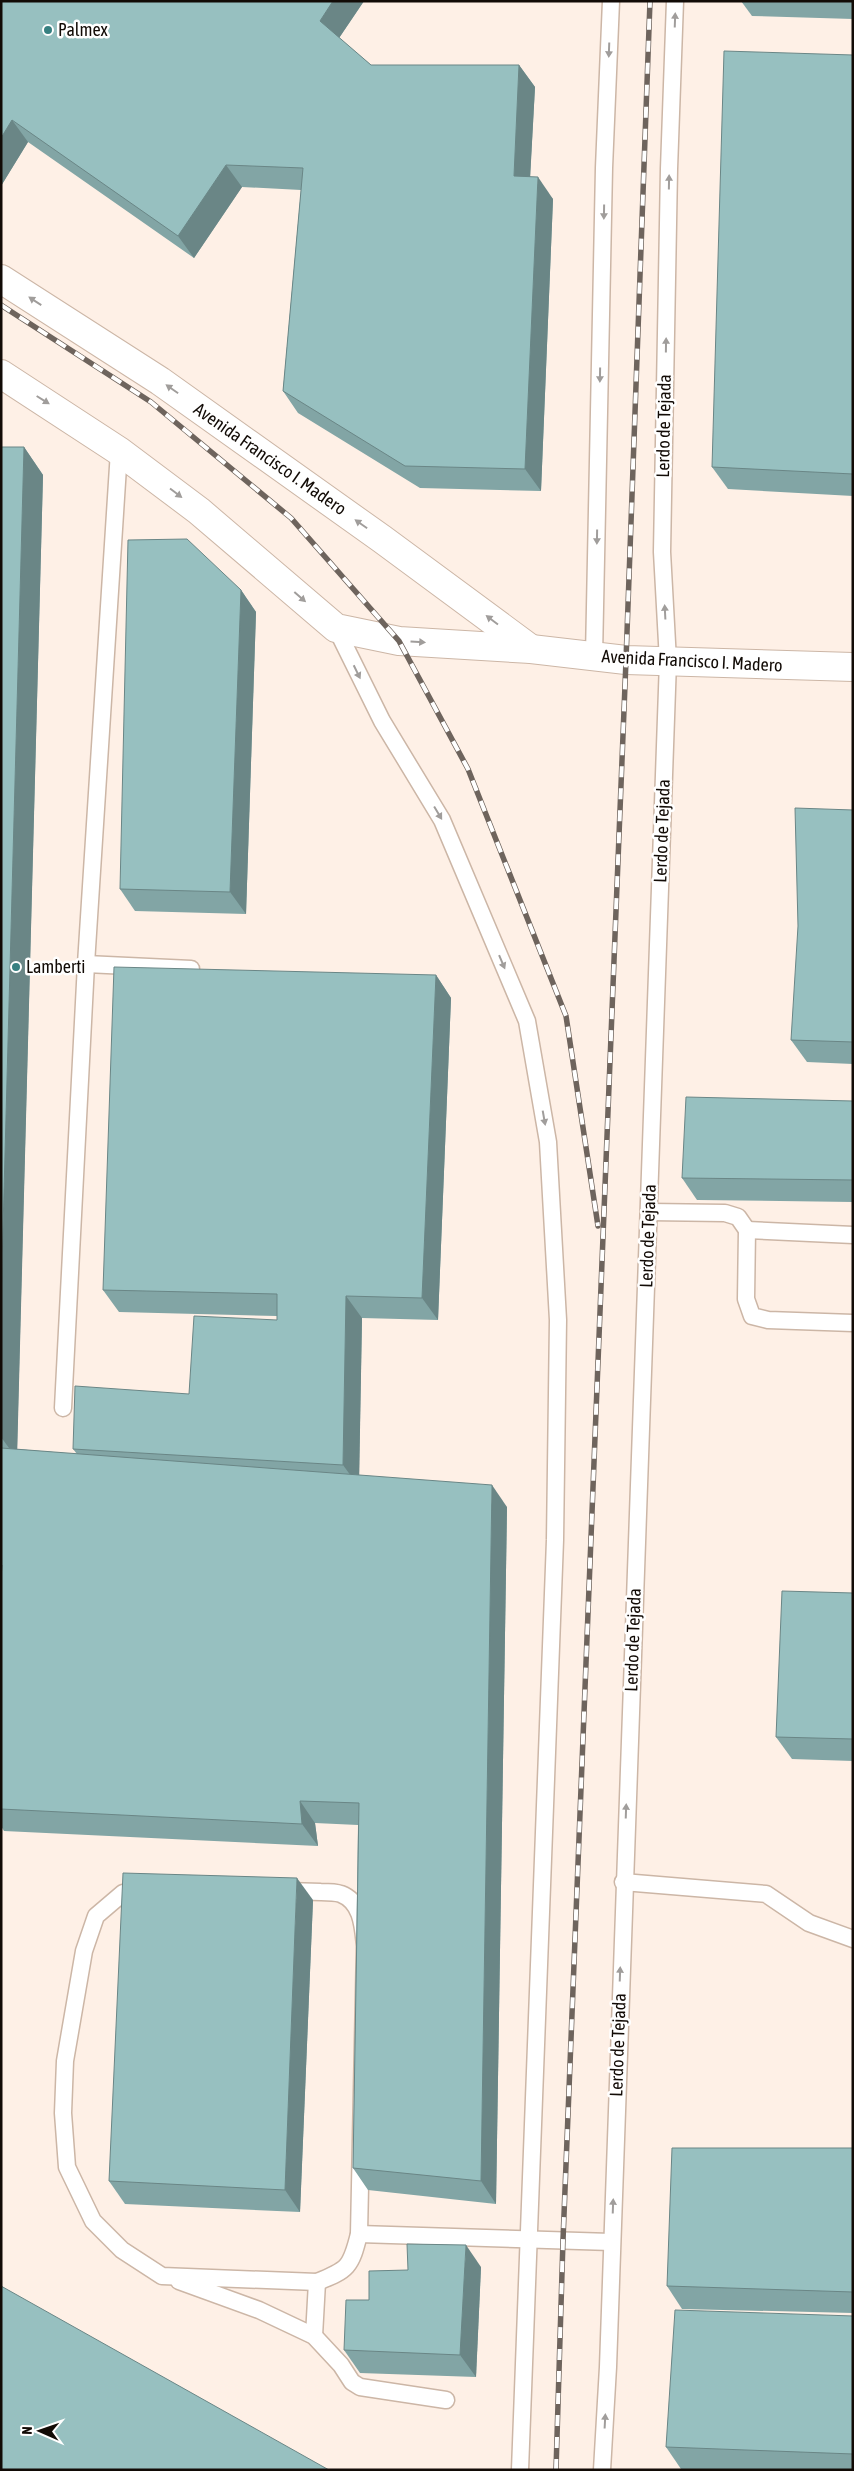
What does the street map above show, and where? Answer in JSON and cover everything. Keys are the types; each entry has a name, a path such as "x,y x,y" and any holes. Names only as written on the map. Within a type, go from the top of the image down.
{"street":[{"name":"Avenida Francisco I. Madero","path":"1,279 160,381 382,539 531,649"},
{"name":"Avenida Francisco I. Madero","path":"1,374 119,451 199,511 336,628 399,641 531,649 626,660 853,667"}],"lane":[{"path":"594,656 604,168 610,1"},
{"name":"Lerdo de Tejada","path":"602,2470 668,661 662,552 675,1"},
{"path":"63,1408 86,964 119,451"},
{"path":"336,628 382,721 442,820 527,1021 548,1142 558,1320 556,1450 530,2239 520,2470"},
{"path":"86,964 205,970"},
{"path":"649,1212 725,1213 738,1217 747,1230 746,1300 752,1316 768,1320 853,1323"},
{"path":"747,1230 853,1234"},
{"path":"623,1882 766,1894 809,1923 853,1939"},
{"path":"162,2276 317,2282 338,2274 353,2260 360,2234 365,1946 362,1920 355,1904 341,1894 150,1887 123,1893 96,1916 84,1951 65,2061 63,2113 67,2167 94,2221 122,2250 162,2276 259,2310 314,2336 341,2365 352,2382 360,2387 446,2400"},
{"path":"360,2234 611,2242"},
{"path":"314,2336 317,2282"}],"building":[{"path":"1,1 333,1 320,21 371,65 519,65 514,176 538,177 525,469 405,466 283,391 303,168 226,165 178,236 12,120 1,138"},
{"path":"724,51 853,55 853,474 712,467"},
{"path":"1,447 24,447 1,1303"},
{"path":"187,539 241,590 230,892 120,889 128,540"},
{"path":"795,808 853,810 853,1042 791,1040 798,926"},
{"path":"114,967 436,975 422,1298 346,1296 343,1465 73,1449 75,1386 189,1394 194,1316 277,1320 277,1294 103,1290"},
{"path":"686,1097 853,1101 853,1180 682,1178"},
{"path":"1,1448 492,1485 481,2181 353,2168 359,1803 300,1801 302,1824 1,1809"},
{"path":"782,1591 853,1593 853,1739 776,1737"},
{"path":"123,1873 297,1878 285,2190 109,2181"},
{"path":"672,2148 853,2148 853,2292 667,2286"},
{"path":"407,2244 466,2245 460,2355 344,2350 346,2300 369,2300 369,2271 408,2270"},
{"path":"1,2286 329,2470 1,2470"},
{"path":"675,2310 853,2316 853,2454 666,2447"}],"railway":[{"path":"556,2470 563,2240 626,660 650,1"},
{"path":"1,305 151,402 291,518 399,641 468,769 566,1016 598,1226"}],"place":[{"name":"Palmex","path":"48,30"},
{"name":"Lamberti","path":"16,967"}]}
